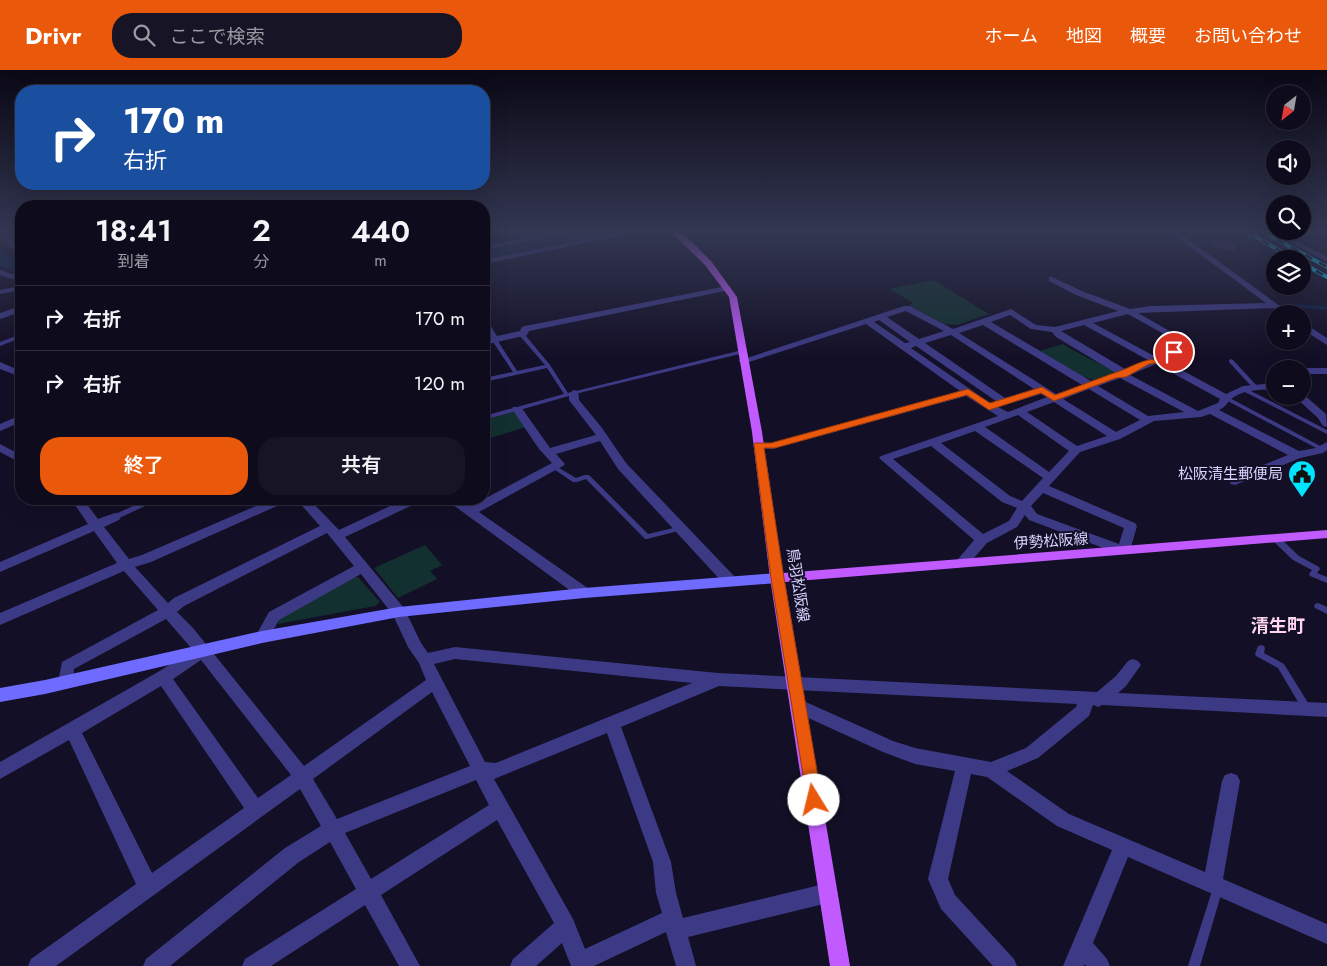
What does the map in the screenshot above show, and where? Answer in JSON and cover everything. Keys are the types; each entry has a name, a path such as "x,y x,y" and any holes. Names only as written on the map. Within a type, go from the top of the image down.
{"main road":[{"name":"鳥羽松阪線","path":"716,274 733,297 759,445 777,578 840,966"},
{"name":"伊勢松阪線","path":"777,578 1327,534"}],"street":[{"path":"1231,274 1274,305"},
{"path":"982,540 885,458 1020,412 1123,374 1147,362 1158,361 1162,356 1186,348 1184,342 1130,312 1087,296 1052,280"},
{"path":"490,341 524,333 525,330 727,288"},
{"path":"0,292 15,289"},
{"path":"903,347 1011,312 1034,327 1055,330 1130,312 1151,309 1266,305"},
{"path":"742,356 880,318 907,308 952,332 1116,437"},
{"path":"0,316 15,311"},
{"path":"880,318 1004,402"},
{"path":"867,321 989,407 1007,416"},
{"path":"983,321 1148,420"},
{"path":"1085,322 1226,398"},
{"path":"972,324 1013,348"},
{"path":"1055,330 1059,335 1123,374 1195,414"},
{"path":"1311,331 1327,342"},
{"path":"0,365 15,371"},
{"path":"1311,371 1327,371"},
{"path":"961,564 982,540 1013,524 1024,506 1076,450 1116,437 1148,420 1211,410 1222,405 1226,398 1249,388 1266,387"},
{"path":"989,407 1042,390"},
{"path":"759,445 772,446 968,392"},
{"path":"571,394 622,466 730,580"},
{"path":"1309,405 1322,416 1327,424"},
{"path":"490,501 559,464 543,447 517,409"},
{"path":"1211,410 1297,455"},
{"path":"1020,412 1076,450"},
{"path":"0,428 15,421"},
{"path":"977,427 1049,477"},
{"path":"549,452 602,437"},
{"path":"933,442 1006,499 1024,506 1033,518 1124,551 1131,526 1040,488"},
{"path":"0,447 15,456"},
{"path":"1235,481 1297,455 1319,451 1325,447"},
{"path":"81,505 167,612 203,650 303,776 410,966"},
{"path":"0,618 127,564 146,559 268,505"},
{"path":"308,505 363,567 399,612 415,647 425,660 500,808 566,926 581,964 675,924 828,893"},
{"path":"66,682 67,666 167,612 179,602 333,532 400,505"},
{"path":"462,505 584,593"},
{"path":"471,511 482,505"},
{"path":"0,566 115,517"},
{"path":"262,638 274,616 363,567"},
{"path":"0,695 66,682 203,650 399,612 584,593 730,580 777,578"},
{"path":"0,771 163,677 203,650"},
{"path":"425,660 455,653 718,679 1327,710"},
{"path":"991,770 1032,753 1083,711 1092,699 1120,681 1133,665"},
{"path":"163,677 256,810"},
{"path":"153,966 292,855 334,830 480,770 496,771 718,679"},
{"path":"38,966 435,682"},
{"path":"799,706 889,747 916,756 991,770 1063,820 1327,934"},
{"path":"612,723 662,862 666,893 686,966"},
{"path":"72,730 148,886"},
{"path":"965,764 938,879 948,902 1007,966"},
{"path":"1215,885 1231,781"},
{"path":"252,966 500,808"},
{"path":"1072,966 1123,846"},
{"path":"520,966 566,926"},
{"path":"1082,946 1100,966"}],"lane":[{"path":"524,333 523,336 571,394"},
{"path":"0,344 15,338"},
{"path":"490,342 516,373"},
{"path":"490,416 571,394 742,356"},
{"path":"1231,361 1249,388 1327,432"},
{"path":"490,378 548,366"},
{"path":"1226,398 1325,447"},
{"path":"554,467 575,481 587,476 647,537 682,528"},
{"path":"115,517 141,505"},
{"path":"1275,538 1296,558 1316,569 1313,574 1327,580"},
{"path":"1318,606 1327,611"},
{"path":"1261,648 1259,654 1281,666 1307,709"},
{"path":"1194,966 1215,885"}],"green space":[{"path":"933,280 989,314 957,325 944,324 909,305 913,303 890,289"},
{"path":"1063,344 1116,372 1093,380 1082,376 1039,351"},
{"path":"516,411 526,427 490,438 490,418"},
{"path":"425,545 442,565 430,571 437,579 398,598 374,568"},
{"path":"353,577 358,577 380,602 375,606 278,624 279,619"}],"waterway":[{"path":"1311,307 1327,308"}],"railway":[{"path":"1321,274 1327,277"}],"place":[{"name":"松阪清生郵便局","path":"1302,498"}],"district":[{"name":"清生町","path":"1278,626"}],"route":[{"path":"814,800 777,578 759,445 772,446 968,392 989,407 1042,390 1054,398 1114,376 1123,375 1128,370 1147,362 1158,361 1162,356 1174,352"}]}
